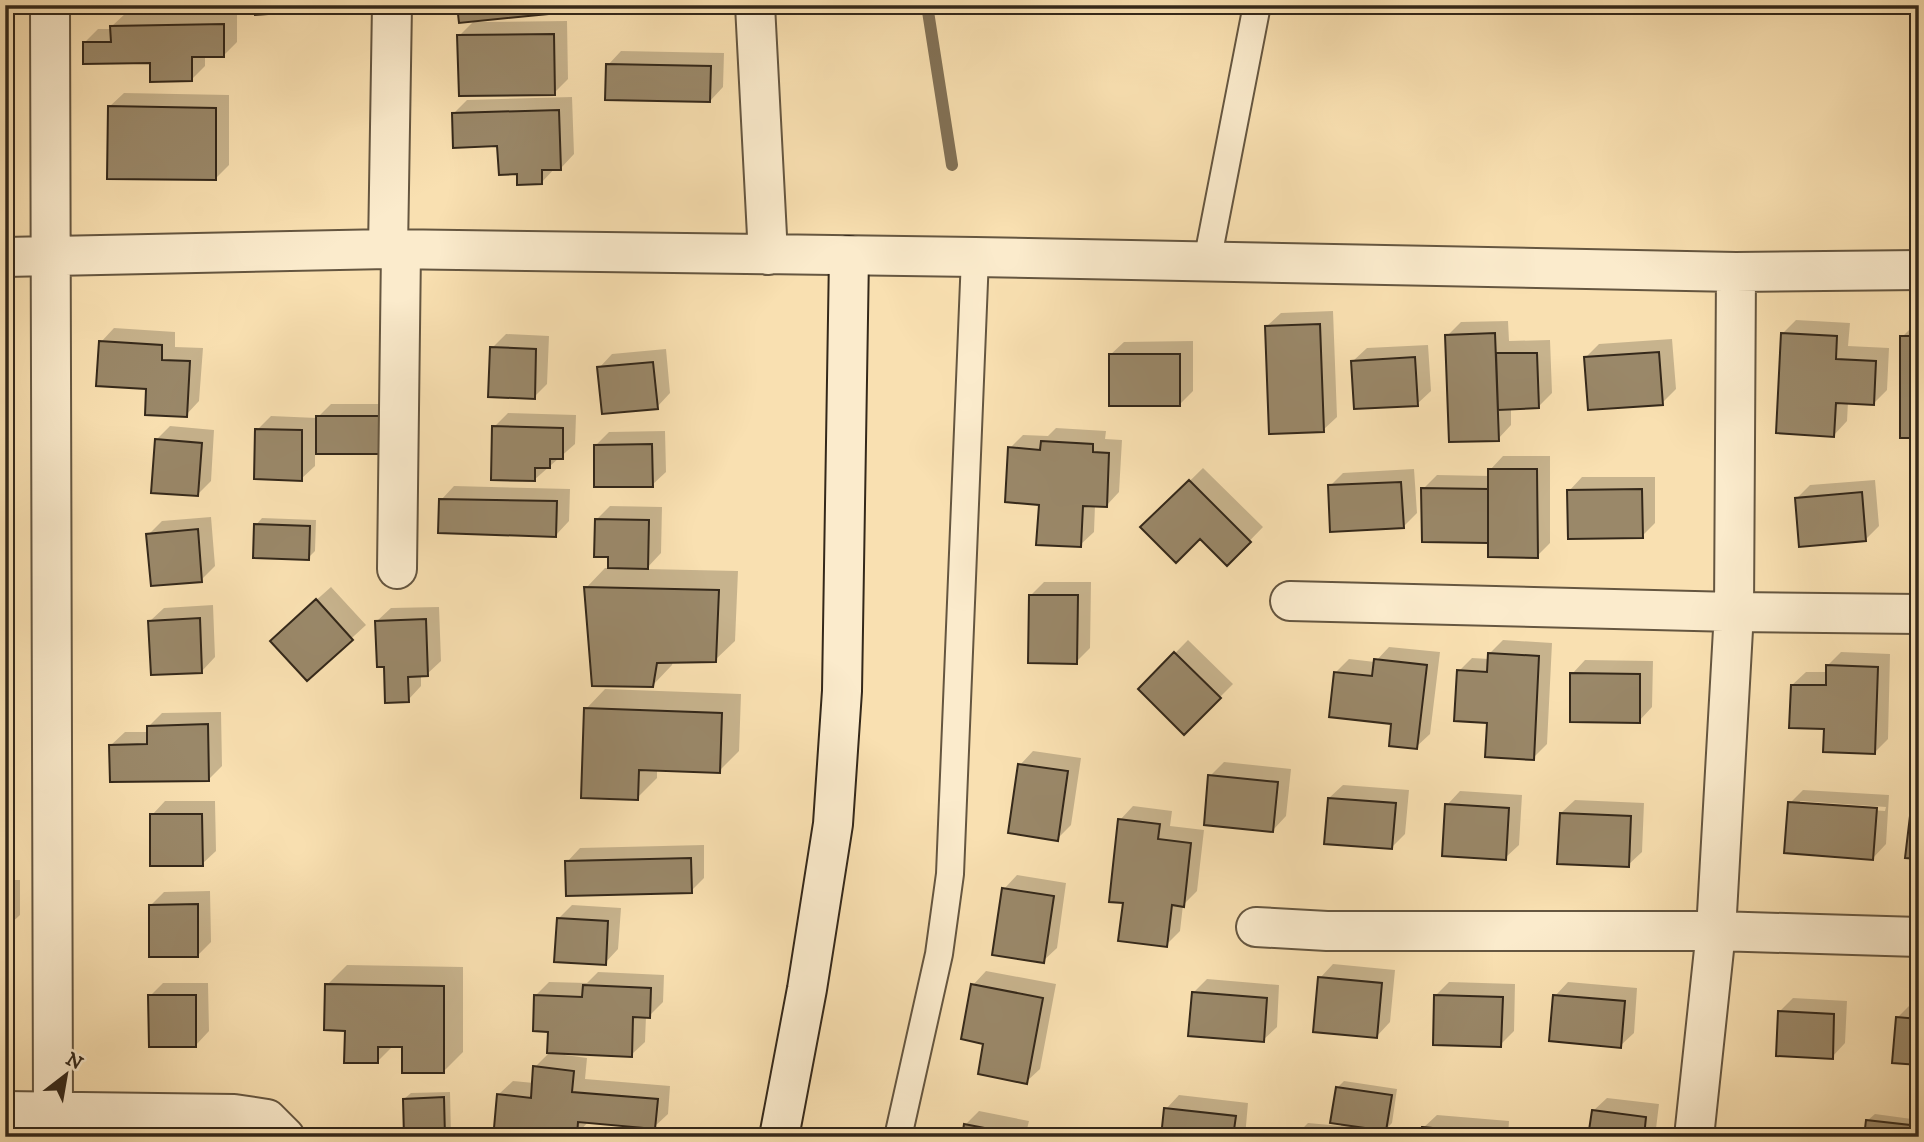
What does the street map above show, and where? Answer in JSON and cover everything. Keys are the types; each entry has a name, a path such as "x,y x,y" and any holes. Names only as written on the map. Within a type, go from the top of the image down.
{"street":[{"path":"50,5 53,1110"},
{"path":"392,5 397,569"},
{"path":"755,5 768,255"},
{"path":"5,257 395,249 1736,272 1919,270"},
{"path":"779,1137 807,989 833,824 842,691 849,256"},
{"path":"1694,1137 1716,931 1734,612 1736,272"},
{"path":"1290,601 1919,614"},
{"path":"1256,927 1326,931 1716,931 1919,937"},
{"path":"5,1111 234,1114 267,1119 285,1137"}],"lane":[{"path":"1207,262 1257,5"},
{"path":"898,1137 939,954 950,874 975,257"}],"building":[{"path":"254,5 310,5 310,11 255,15"},
{"path":"457,5 557,5 558,13 459,23"},
{"path":"224,24 224,57 192,57 192,81 150,82 150,63 83,64 83,42 111,42 110,26"},
{"path":"554,34 555,95 459,96 457,35"},
{"path":"606,64 711,66 710,102 605,100"},
{"path":"108,106 216,108 216,180 107,179"},
{"path":"559,110 561,170 542,170 542,184 517,185 517,174 499,175 497,146 453,148 452,113"},
{"path":"1320,324 1324,432 1269,434 1265,326"},
{"path":"1495,333 1499,441 1449,442 1445,335"},
{"path":"1781,333 1837,336 1836,359 1876,361 1874,405 1836,403 1834,437 1776,433"},
{"path":"1900,336 1919,336 1919,438 1900,438"},
{"path":"99,341 162,345 162,360 190,361 187,417 145,415 146,389 96,386"},
{"path":"490,347 536,349 535,399 488,397"},
{"path":"1659,352 1663,405 1588,410 1584,357"},
{"path":"1496,353 1537,353 1539,408 1498,410"},
{"path":"1109,354 1180,354 1180,406 1109,406"},
{"path":"1415,357 1418,406 1354,409 1351,361"},
{"path":"653,362 658,409 602,414 597,367"},
{"path":"316,416 386,416 387,454 316,454"},
{"path":"492,426 563,428 563,459 550,459 550,468 535,468 535,481 491,480"},
{"path":"255,429 302,430 302,481 254,479"},
{"path":"155,439 202,443 198,496 151,493"},
{"path":"1041,441 1093,444 1093,452 1109,453 1107,507 1083,506 1081,547 1036,545 1039,505 1005,502 1008,447 1040,450"},
{"path":"652,444 653,487 594,487 594,445"},
{"path":"1488,469 1537,469 1538,558 1488,557"},
{"path":"1189,480 1251,542 1227,566 1200,539 1176,563 1140,527"},
{"path":"1401,482 1404,528 1330,532 1328,485"},
{"path":"1421,488 1488,489 1488,543 1422,542"},
{"path":"1642,489 1643,538 1568,539 1567,490"},
{"path":"1862,492 1866,541 1799,547 1795,498"},
{"path":"439,499 557,501 556,537 438,533"},
{"path":"595,519 649,520 648,569 608,568 608,557 594,557"},
{"path":"254,524 310,526 309,560 253,558"},
{"path":"198,529 202,582 151,586 146,534"},
{"path":"584,587 719,590 716,662 657,663 653,687 592,686"},
{"path":"1029,595 1078,595 1077,664 1028,663"},
{"path":"316,599 353,640 307,681 270,641"},
{"path":"200,618 202,673 151,675 148,621"},
{"path":"426,619 428,676 408,677 409,702 385,703 384,667 377,667 375,621"},
{"path":"1174,652 1221,698 1184,735 1138,689"},
{"path":"1488,653 1539,656 1534,760 1485,757 1487,723 1454,721 1457,670 1487,672"},
{"path":"1374,659 1427,665 1417,749 1389,746 1391,724 1329,717 1334,672 1372,676"},
{"path":"1826,665 1878,667 1875,754 1823,752 1824,729 1789,728 1791,685 1826,685"},
{"path":"1570,673 1640,674 1640,723 1570,722"},
{"path":"1914,679 1919,679 1919,729 1911,728"},
{"path":"584,708 722,713 720,773 639,770 638,800 581,798"},
{"path":"208,724 209,781 110,782 109,745 147,744 147,726"},
{"path":"1018,764 1068,771 1058,841 1008,833"},
{"path":"1208,775 1278,782 1273,832 1204,825"},
{"path":"1328,798 1396,803 1392,849 1324,844"},
{"path":"1788,802 1877,808 1873,860 1784,853"},
{"path":"1445,804 1509,808 1506,860 1442,856"},
{"path":"1560,813 1631,816 1629,867 1557,864"},
{"path":"150,814 202,814 203,866 150,866"},
{"path":"1910,816 1919,816 1919,859 1905,858"},
{"path":"1118,819 1160,824 1158,839 1191,843 1184,907 1172,905 1167,947 1118,941 1123,903 1109,902"},
{"path":"691,858 692,893 566,896 565,861"},
{"path":"1002,888 1054,896 1044,963 992,955"},
{"path":"198,904 198,957 149,957 149,905"},
{"path":"557,918 608,921 606,965 554,962"},
{"path":"1318,977 1382,983 1377,1038 1313,1032"},
{"path":"325,984 444,986 444,1073 402,1073 402,1047 378,1047 378,1063 344,1063 345,1031 324,1030"},
{"path":"971,984 1043,998 1027,1084 978,1074 983,1044 961,1039"},
{"path":"583,985 651,988 650,1018 633,1017 632,1057 547,1053 548,1032 533,1031 534,995 582,997"},
{"path":"1192,992 1267,998 1264,1042 1188,1036"},
{"path":"148,995 196,995 196,1047 149,1047"},
{"path":"1434,995 1503,997 1501,1047 1433,1045"},
{"path":"1553,995 1625,1001 1621,1048 1549,1041"},
{"path":"1778,1011 1834,1014 1833,1059 1776,1056"},
{"path":"1896,1017 1919,1019 1919,1065 1892,1063"},
{"path":"533,1066 574,1071 572,1092 658,1099 655,1129 578,1122 577,1136 494,1128 497,1094 531,1098"},
{"path":"1336,1087 1392,1095 1386,1131 1330,1123"},
{"path":"444,1097 445,1137 404,1137 403,1099"},
{"path":"1164,1108 1236,1116 1233,1137 1161,1137"},
{"path":"1592,1110 1646,1117 1644,1137 1588,1137"},
{"path":"1866,1120 1919,1126 1919,1137 1864,1137"},
{"path":"964,1124 1016,1134 1016,1137 962,1137"},
{"path":"1422,1127 1496,1134 1496,1137 1421,1137"}],"waterway":[{"path":"927,5 952,165"}]}
